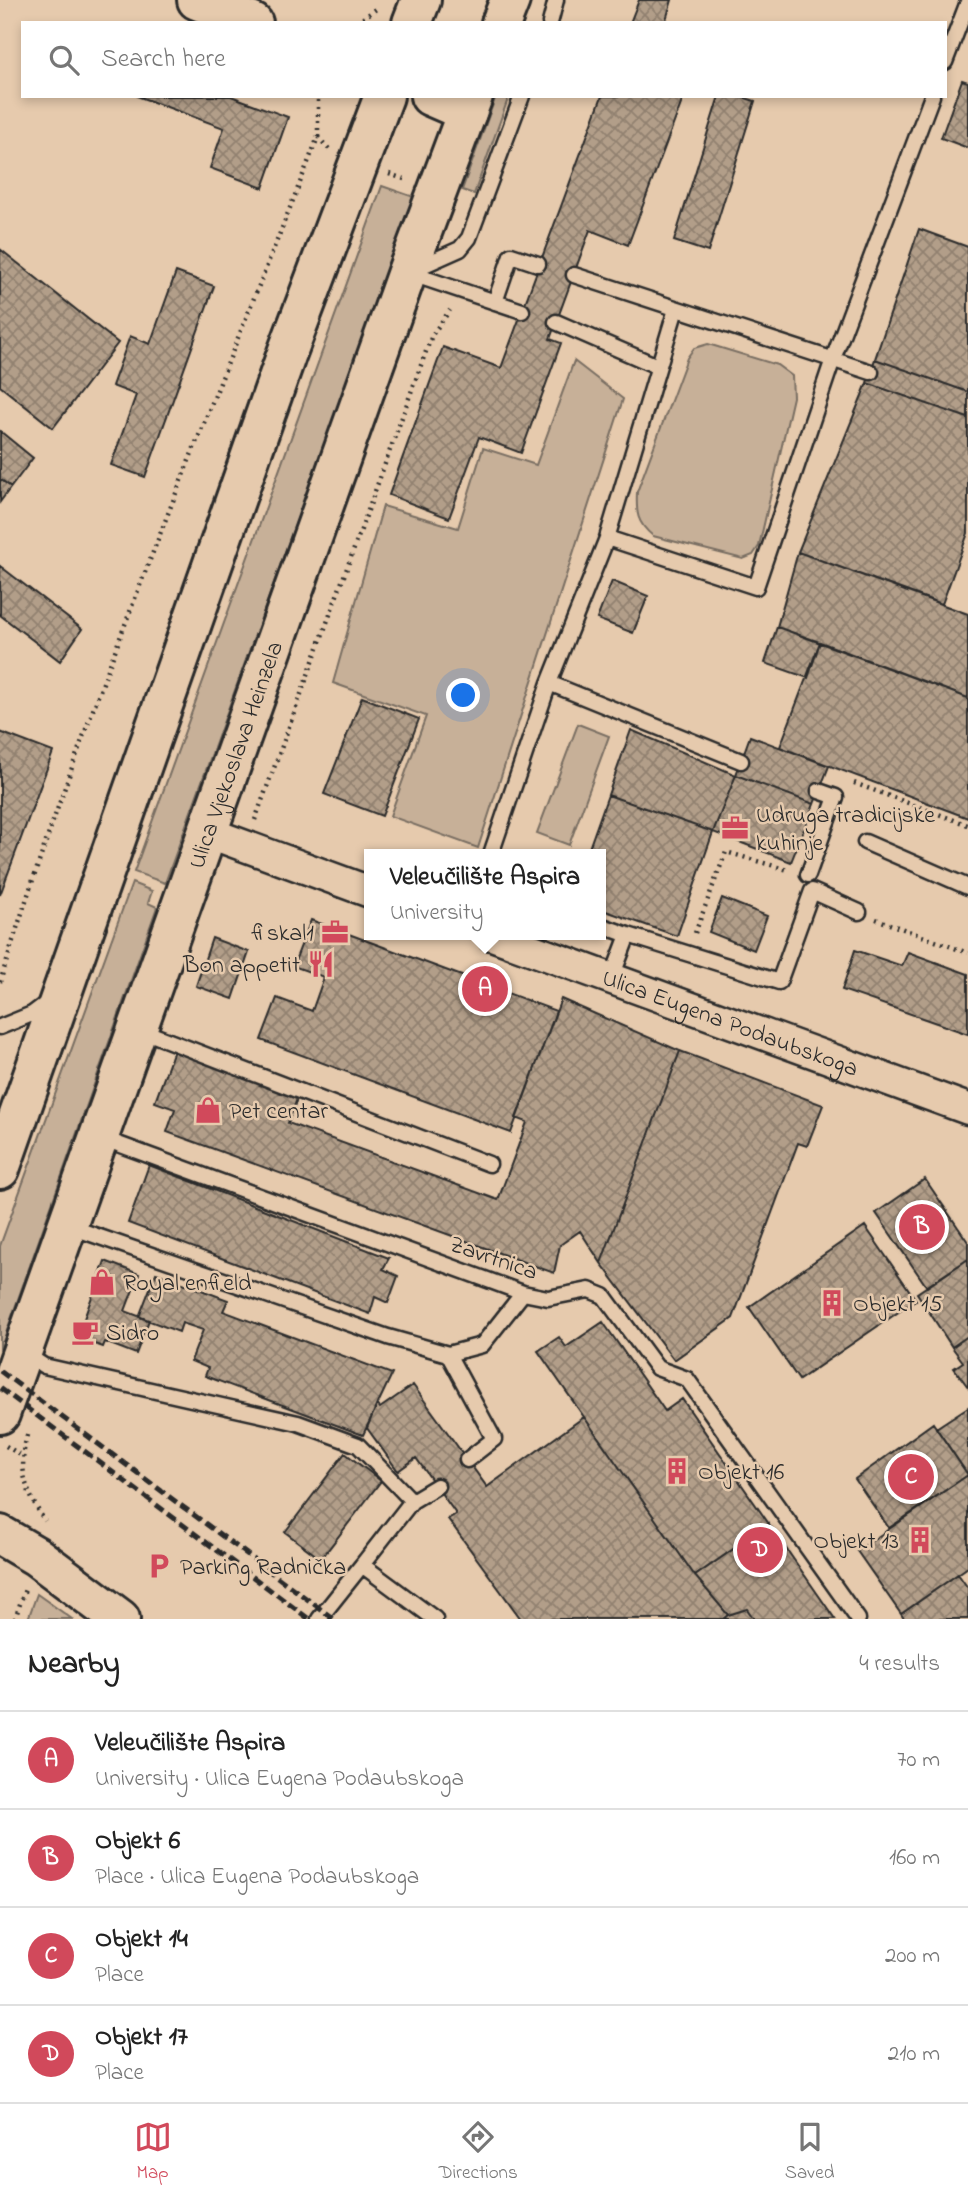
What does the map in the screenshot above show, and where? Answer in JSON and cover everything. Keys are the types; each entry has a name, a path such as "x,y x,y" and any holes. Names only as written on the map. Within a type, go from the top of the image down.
{"main road":[{"path":"197,0 248,21"},
{"path":"413,21 421,0"},
{"path":"502,21 510,0"},
{"path":"4,1142 63,991 287,353 361,165 383,98"},
{"path":"440,98 470,104"},
{"name":"Ulica Vjekoslava Heinzela","path":"6,1432 21,1352 407,272 470,104"},
{"path":"0,1535 36,1556 120,1619"}],"street":[{"path":"206,832 364,890"},
{"name":"Ulica Eugena Podaubskoga","path":"507,940 612,976 968,1109"}],"lane":[{"path":"551,21 556,0"},
{"path":"947,57 968,2"},
{"path":"407,272 460,249 469,238 521,98"},
{"path":"607,538 756,587 833,359 931,98"},
{"path":"495,302 511,255 538,264"},
{"path":"407,272 522,311"},
{"path":"573,275 871,372"},
{"path":"493,849 549,683 607,538 676,309"},
{"path":"556,322 657,366"},
{"path":"549,683 741,761"},
{"path":"808,876 836,797 819,791"},
{"path":"865,842 968,887"},
{"path":"606,927 779,982 812,891 859,912"},
{"path":"612,976 628,935"},
{"path":"0,1027 33,1014 63,991"},
{"path":"138,1029 489,1164"},
{"name":"Zavrtnica","path":"99,1137 523,1293 548,1298 589,1290 604,1296 657,1368 687,1379 858,1619"},
{"path":"68,1226 388,1337 448,1354 482,1345 523,1293"},
{"path":"21,1352 44,1366 298,1423 358,1445 412,1501"},
{"path":"448,1354 494,1439 467,1460"},
{"path":"319,1619 412,1501 437,1486"},
{"path":"362,1565 435,1619"}],"path":[{"path":"359,21 378,10 382,0"},
{"path":"0,982 42,848 108,671 318,137 318,98"},
{"path":"318,137 331,150"},
{"path":"382,172 417,183"},
{"path":"253,826 432,335 453,305"},
{"path":"836,797 846,780 968,825"},
{"path":"687,954 726,852 808,876"},
{"path":"859,912 968,953"},
{"path":"6,1432 22,1456 26,1492 46,1523 44,1530"},
{"path":"15,1619 27,1583"}],"shaded area":[{"path":"495,98 508,98 474,194 462,190"},
{"path":"382,186 414,197 165,883 134,872"},
{"path":"708,344 777,365 792,376 793,397 759,546 753,555 743,559 653,536 644,527 637,512 637,492 687,358 694,348"},
{"path":"574,361 623,399 478,848 390,816 426,716 333,683 383,506 458,528 483,448 536,465"},
{"path":"578,724 609,736 569,845 537,833"},
{"path":"132,883 152,891 148,903 157,907 0,1350 0,1246"},
{"path":"37,1594 72,1619 28,1619"}],"building":[{"path":"639,0 672,0 666,21 631,21"},
{"path":"962,80 968,82 968,148 941,138"},
{"path":"142,98 236,98 288,117 263,188 210,168 224,128"},
{"path":"601,98 683,98 628,245 590,230 550,339 561,343 521,453 479,437 449,518 389,495 443,347 501,368"},
{"path":"718,98 745,98 755,101 708,252 674,241"},
{"path":"919,229 968,247 968,392 875,359"},
{"path":"0,249 118,343 53,428 0,386"},
{"path":"176,272 214,286 145,477 111,465 136,395 112,386 130,336 150,344"},
{"path":"875,359 968,392 968,418 867,383"},
{"path":"867,383 968,418 968,533 942,604 798,552"},
{"path":"0,431 33,458 11,487 0,479"},
{"path":"0,479 11,487 0,502"},
{"path":"798,552 968,614 968,698 777,627"},
{"path":"0,566 82,629 60,661 0,615"},
{"path":"612,581 648,596 633,633 597,619"},
{"path":"777,627 820,642 808,678 765,663"},
{"path":"820,642 968,698 968,818 780,747"},
{"path":"362,697 419,719 382,816 324,794"},
{"path":"631,730 736,775 713,832 608,795"},
{"path":"0,732 53,752 0,895"},
{"path":"750,736 829,766 814,804 736,775"},
{"path":"736,775 814,804 791,862 713,832"},
{"path":"608,795 713,832 677,936 606,911 606,849 589,849"},
{"path":"722,898 767,916 754,950 709,932"},
{"path":"311,920 556,1011 511,1133 261,1040 277,998 312,1011 324,977 293,966"},
{"path":"212,938 249,952 233,999 196,986"},
{"path":"855,950 902,966 908,952 968,974 968,1034 842,990"},
{"path":"561,999 680,1051 601,1263 580,1231 560,1245 554,1273 167,1132 175,1109 155,1102 174,1050 298,1096 288,1123 498,1200 527,1122 516,1118"},
{"path":"680,1051 823,1105 807,1146 798,1143 733,1318 674,1360 601,1263"},
{"path":"149,1165 389,1258 383,1269 398,1276 388,1303 375,1297 370,1314 128,1223"},
{"path":"925,1179 968,1242 968,1259 927,1287 876,1213"},
{"name":"Objekt 15","path":"865,1226 916,1300 799,1380 749,1307"},
{"path":"968,1259 968,1336 952,1347 917,1293"},
{"path":"105,1261 139,1274 125,1311 149,1320 136,1354 105,1342 103,1347 77,1338"},
{"path":"156,1273 228,1300 223,1311 392,1374 363,1435 205,1376 208,1368 191,1361 203,1330 182,1323 179,1332 139,1317"},
{"name":"Objekt 16","path":"603,1322 665,1411 682,1399 769,1524 695,1576 538,1351 559,1337 566,1347"},
{"path":"968,1336 968,1387 954,1368 963,1362 952,1347"},
{"path":"413,1385 487,1487 584,1417 695,1576 728,1615 723,1619 521,1619 448,1519 456,1514 416,1458 398,1471 367,1428 377,1404 380,1408"},
{"path":"968,1407 968,1475 936,1428"},
{"path":"933,1423 968,1475 889,1528 855,1479"},
{"path":"345,1453 381,1481 321,1559 285,1532"},
{"name":"Objekt 13","path":"968,1475 968,1567 901,1614 857,1551"},
{"path":"769,1524 835,1619 754,1619 747,1609 728,1615 695,1576"},
{"path":"958,1574 968,1588 968,1619 904,1619 901,1614"},
{"path":"747,1609 754,1619 723,1619 728,1615"}],"railway":[{"path":"0,1371 334,1619"},
{"path":"0,1388 309,1619"}],"place":[{"name":"Udruga tradicijske kuhinje","path":"735,828"},
{"name":"fiskal1","path":"335,932"},
{"name":"Bon appetit","path":"321,964"},
{"name":"Veleučilište Aspira","path":"485,989"},
{"name":"Pet centar","path":"208,1110"},
{"name":"Objekt 6","path":"922,1227"},
{"name":"Royal enfield","path":"102,1282"},
{"name":"Objekt 15","path":"832,1303"},
{"name":"Sidro","path":"85,1332"},
{"name":"Objekt 16","path":"677,1471"},
{"name":"Objekt 14","path":"911,1477"},
{"name":"Objekt 13","path":"920,1540"},
{"name":"Objekt 17","path":"760,1550"},
{"name":"Parking Radnička","path":"159,1566"}]}
